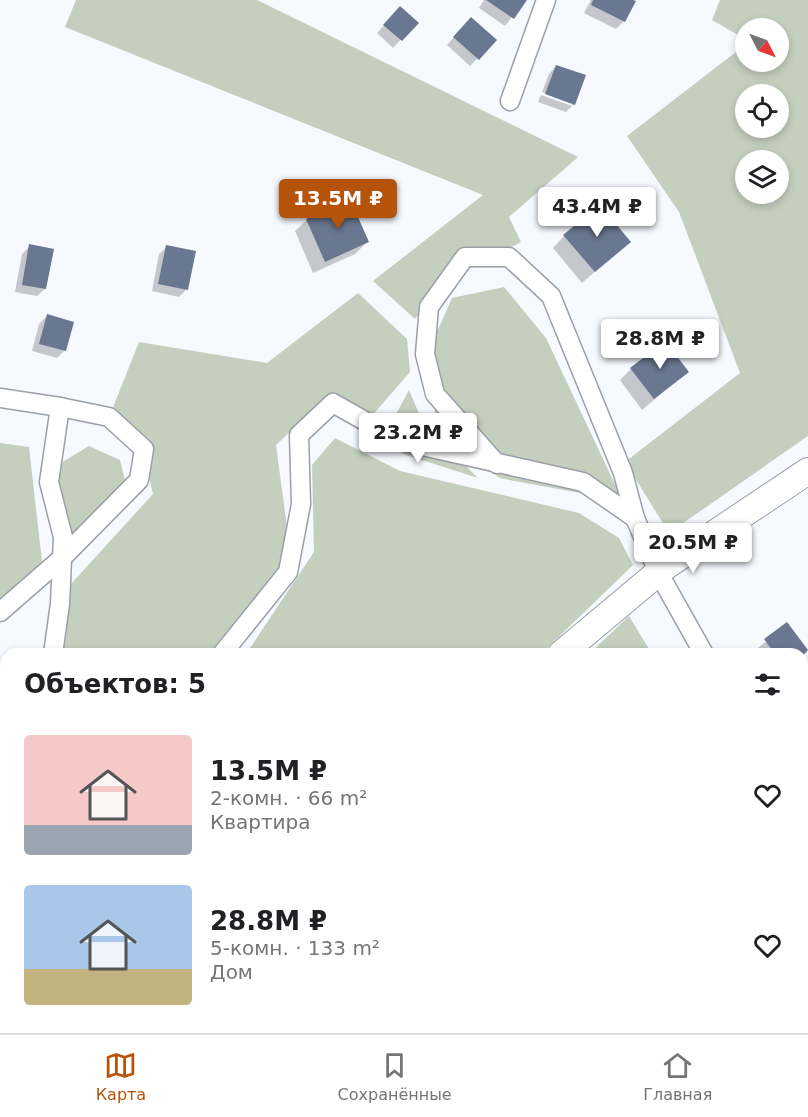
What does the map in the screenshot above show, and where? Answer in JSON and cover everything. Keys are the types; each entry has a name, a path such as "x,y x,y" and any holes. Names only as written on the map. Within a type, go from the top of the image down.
{"street":[{"path":"510,101 546,0"},
{"path":"497,464 435,394 425,354 429,307 465,258 509,257 551,296 623,473 635,518 658,572 701,648"},
{"path":"0,398 60,406 109,417 144,449 139,480 62,558 0,612"},
{"path":"227,648 288,572 302,504 298,435 333,403 400,441 583,482 635,518"},
{"path":"54,648 60,604 63,537 49,482 60,406"},
{"path":"568,648 658,572 808,471"}],"green space":[{"path":"76,0 257,0 578,157 509,217 521,242 443,282 415,319 373,281 483,195 65,27"},
{"path":"720,0 808,0 808,436 669,533 625,462 740,373 679,212 627,136 735,53 735,72 789,72 789,18 735,18 735,33 712,20"},
{"path":"504,287 546,338 637,531 596,496 499,478 435,414 428,352 452,298"},
{"path":"358,293 407,339 410,372 364,425 322,401 276,445 291,557 224,648 62,648 70,585 153,494 142,444 112,410 139,342 267,363"},
{"path":"409,390 423,423 478,478 403,454 388,429"},
{"path":"335,438 400,471 579,513 619,538 633,565 547,648 250,648 314,552 312,465"},
{"path":"0,443 29,447 44,579 0,615"},
{"path":"89,446 120,460 126,484 63,555 51,469"},
{"path":"629,616 648,648 595,648"}],"building":[{"path":"486,0 527,0 514,19"},
{"path":"593,0 636,1 625,22 591,5"},
{"path":"400,6 419,23 402,41 383,25"},
{"path":"471,17 497,40 479,60 453,37"},
{"path":"556,65 586,75 575,105 545,94"},
{"path":"350,199 369,242 325,262 306,219"},
{"path":"600,205 631,242 595,272 563,235"},
{"path":"29,244 54,249 46,289 22,285"},
{"path":"166,245 196,251 188,290 158,284"},
{"path":"47,314 74,322 66,351 39,344"},
{"path":"665,341 689,372 654,399 630,368"},
{"path":"787,622 806,648 771,648 764,639"}]}
